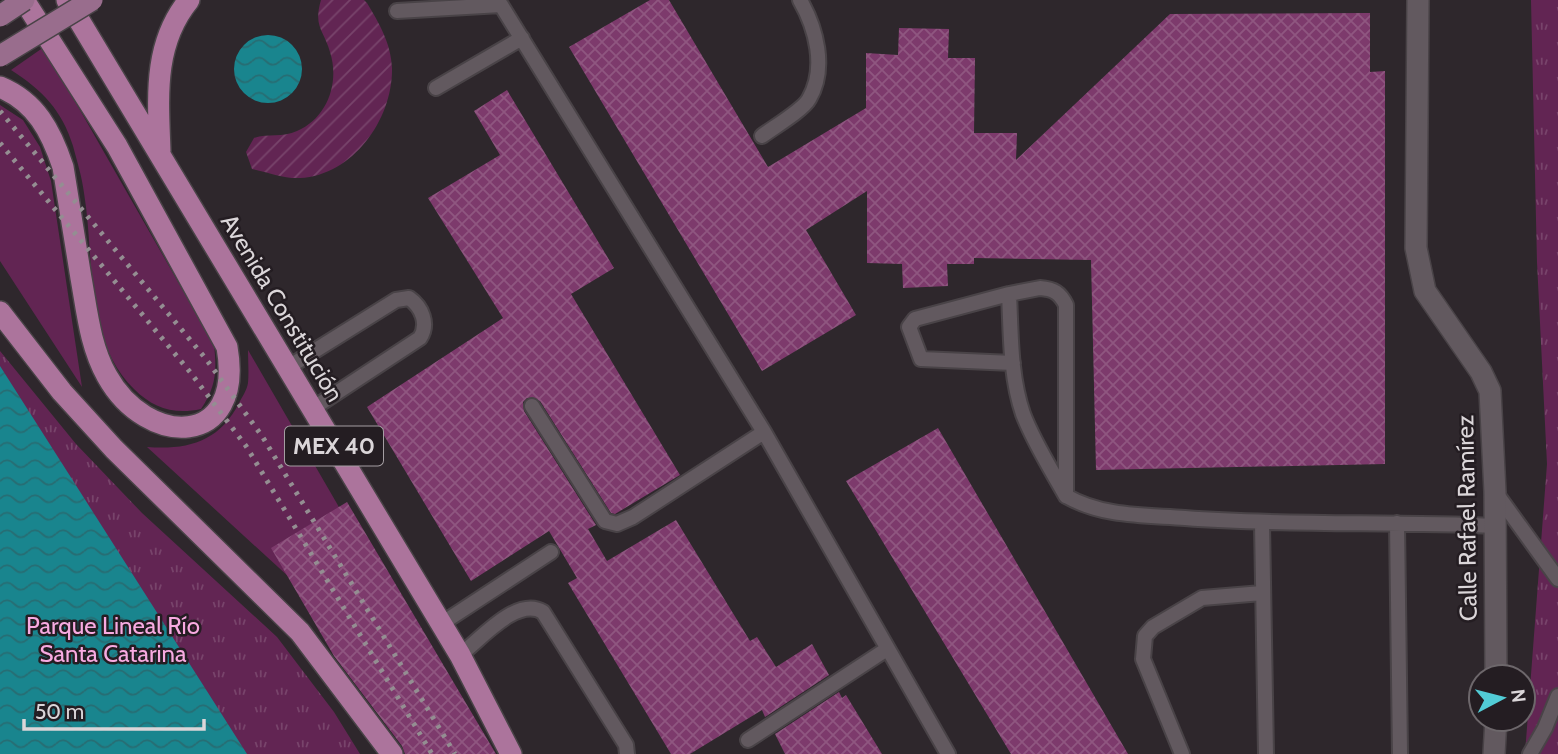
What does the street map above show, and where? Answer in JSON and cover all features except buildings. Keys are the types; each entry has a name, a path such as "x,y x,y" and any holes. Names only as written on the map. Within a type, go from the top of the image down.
{"highway":[{"path":"0,87 29,103 55,142 63,167 89,326 97,356 107,378 123,399 158,422 193,426 207,422 219,411 228,395 231,370 227,347 117,146 24,0"},
{"name":"Avenida Constitución","path":"67,0 442,624 512,754"},
{"path":"160,153 159,67 176,16 189,0"},
{"path":"0,312 62,392 114,449 300,632 392,754"}],"main road":[{"path":"0,16 24,0"},
{"path":"0,56 92,0"}],"street":[{"name":"Calle Rafael Ramírez","path":"1418,0 1418,270 1425,291 1481,372 1490,391 1495,492 1496,663"},
{"path":"1494,754 1495,733"}],"lane":[{"path":"762,136 809,100 819,68 816,36 800,0"},
{"path":"397,11 501,3 764,432 948,754"},
{"path":"436,88 522,38"},
{"path":"1013,363 921,359 909,327 915,319 1009,294 1051,289 1061,296 1066,305 1066,496"},
{"path":"1009,294 1013,363 1023,412 1066,496 1108,513 1262,524 1397,523 1495,526"},
{"path":"287,368 397,300 409,298 414,302 426,324 419,338 312,409"},
{"path":"532,406 605,521 617,524 633,517 764,432"},
{"path":"1495,492 1558,579"},
{"path":"1397,523 1400,754"},
{"path":"1262,524 1266,754"},
{"path":"442,624 551,552"},
{"path":"1182,754 1143,659 1144,636 1153,627 1202,598 1262,593"},
{"path":"460,655 515,609 535,607 543,612 626,746 627,754"},
{"path":"748,740 887,649"},
{"path":"1530,754 1545,728 1558,696"}],"green space":[{"path":"321,0 364,0 367,3 384,34 391,59 391,87 386,106 367,141 337,167 300,178 252,169 246,152 254,138 297,131 316,118 328,98 332,87 333,64 319,23"},
{"path":"1531,0 1558,0 1558,754 1525,754 1527,733 1537,733 1537,663 1532,663 1547,464 1537,262"},
{"path":"44,47 214,345 214,378 210,393 201,409 173,410 149,401 134,389 118,369 106,346 94,296 84,193 73,146 63,122 50,102 11,70"},
{"path":"0,105 23,120 40,147 51,181 82,387 0,261"},
{"path":"248,350 482,754 147,447 189,445 212,435 222,427 247,388"},
{"name":"Parque Lineal Río Santa Catarina","path":"0,351 76,444 142,513 277,637 334,712 360,754 0,754"}],"water":[{"path":"275,35 296,50 302,62 300,82 292,93 275,103 261,103 244,93 236,82 234,62 244,45 255,37"},
{"name":"Parque Lineal Río Santa Catarina","path":"0,366 247,754 0,754"}],"railway":[{"path":"0,111 206,359 262,436 455,754"},
{"path":"0,143 190,372 246,446 432,754"}]}
